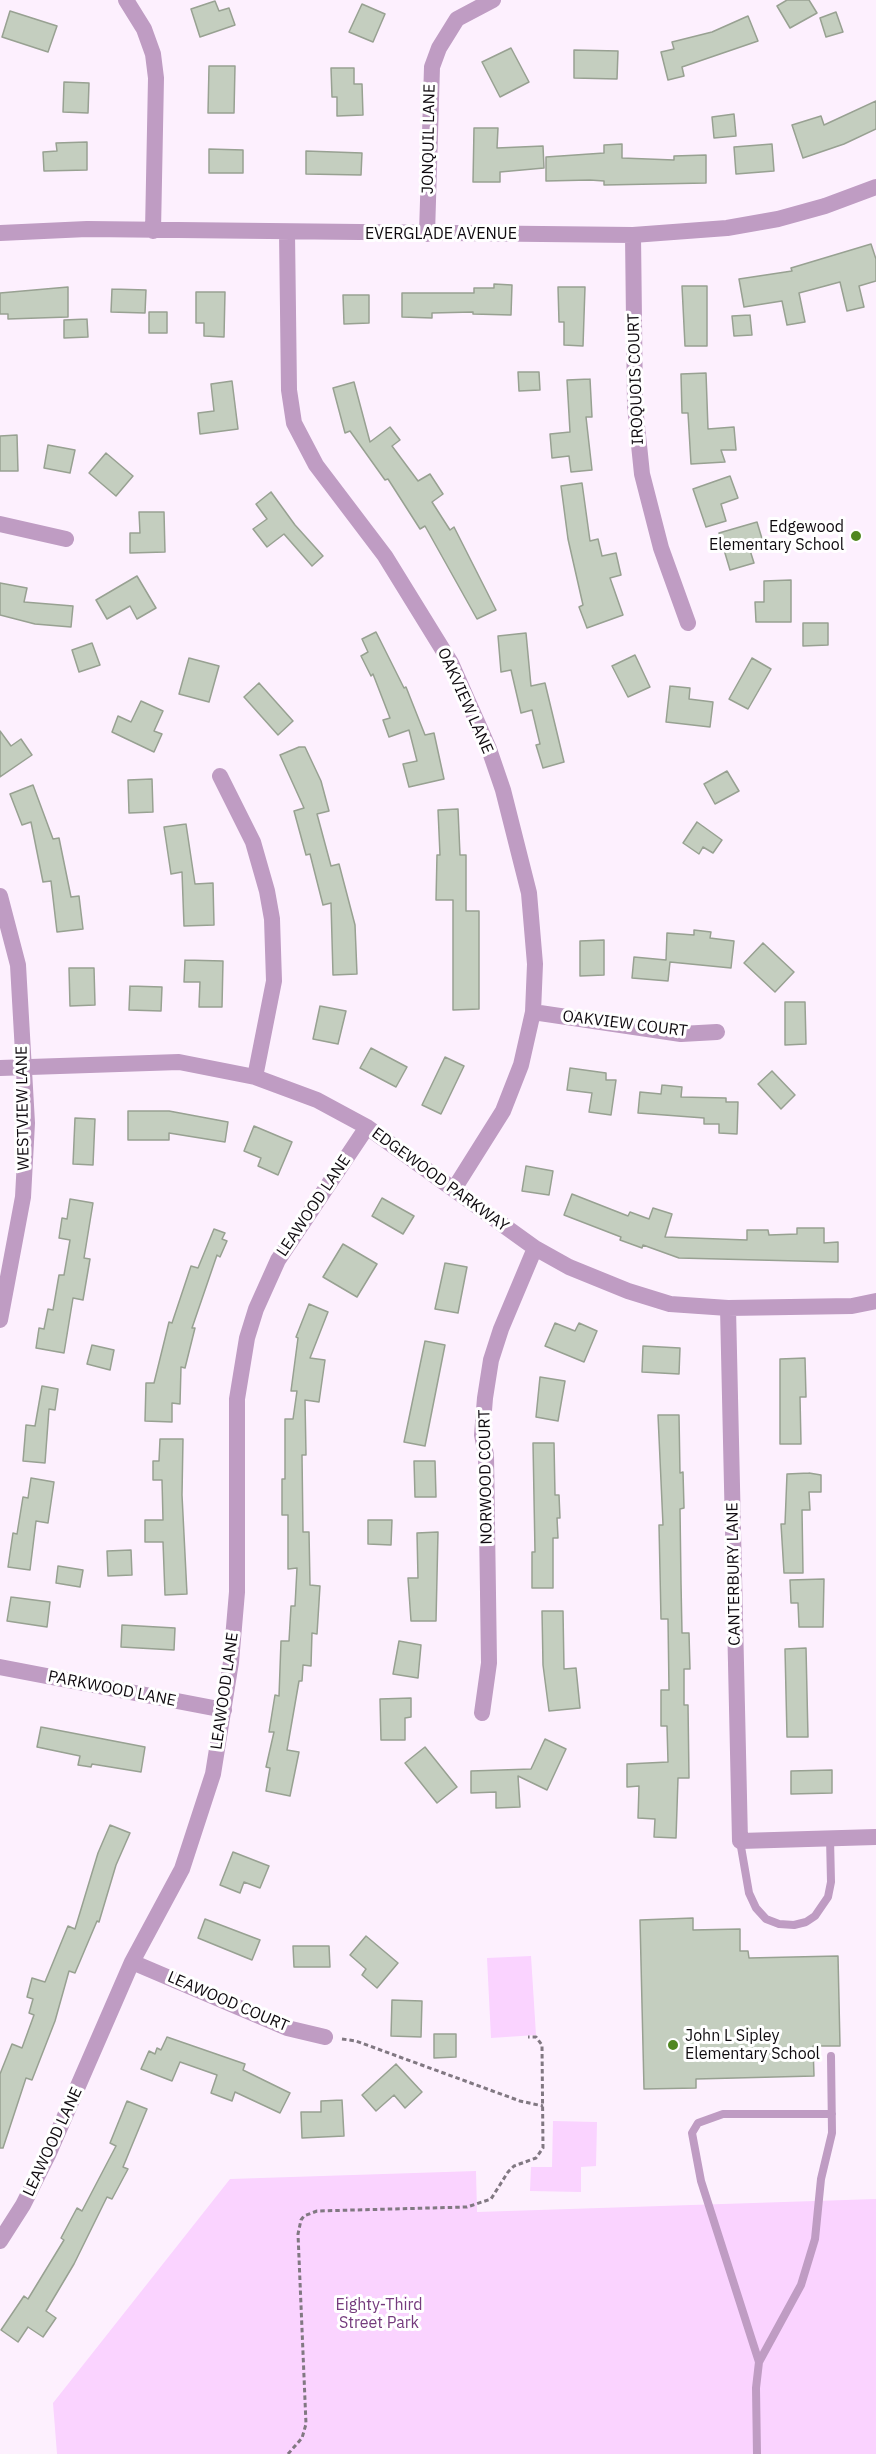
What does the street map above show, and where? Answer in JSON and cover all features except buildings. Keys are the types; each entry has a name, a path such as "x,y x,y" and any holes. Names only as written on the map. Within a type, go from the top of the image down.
{"street":[{"path":"126,0 144,29 153,54 156,78 153,231"},
{"name":"JONQUIL LANE","path":"427,234 432,67 439,48 457,19 492,0"},
{"name":"EVERGLADE AVENUE","path":"0,233 87,229 633,235 727,228 778,219 825,206 876,187"},
{"name":"OAKVIEW LANE","path":"287,232 289,390 294,423 316,465 385,556 451,663 489,749 512,822 529,892 535,964 533,1012 521,1065 503,1111 454,1189"},
{"name":"IROQUOIS COURT","path":"633,235 634,406 642,474 661,548 688,623"},
{"path":"0,524 66,539"},
{"path":"220,776 253,842 265,881 272,919 274,981 255,1077"},
{"name":"WESTVIEW LANE","path":"0,896 18,965 27,1123 23,1197 0,1320"},
{"name":"OAKVIEW COURT","path":"533,1012 681,1034 717,1032"},
{"name":"EDGEWOOD PARKWAY","path":"0,1068 179,1062 255,1077 317,1100 367,1127 535,1248 569,1267 628,1291 670,1304 728,1308 852,1306 876,1301"},
{"name":"LEAWOOD LANE","path":"0,2241 23,2205 56,2139 132,1962 182,1869 213,1774 224,1710 237,1592 237,1399 247,1338 256,1308 278,1260 367,1127"},
{"name":"NORWOOD COURT","path":"482,1713 489,1664 486,1455 482,1435 486,1398 492,1360 501,1329 535,1248"},
{"name":"CANTERBURY LANE","path":"728,1308 740,1840"},
{"name":"PARKWOOD LANE","path":"0,1667 224,1710"},
{"path":"740,1840 876,1838"},
{"name":"LEAWOOD COURT","path":"132,1962 287,2028 325,2037"}],"lane":[{"path":"740,1840 749,1893 756,1908 766,1919 779,1924 794,1925 806,1922 815,1916 828,1897 831,1882 830,1838"},
{"path":"759,2362 775,2336 807,2270 818,2221 824,2163 832,2133 831,2056"},
{"path":"757,2454 756,2388 759,2362 700,2181 692,2133 698,2123 723,2114 832,2114"}],"path":[{"path":"325,2037 356,2041 520,2101 543,2106"},
{"path":"288,2454 302,2438 306,2424 298,2234 301,2220 304,2216 317,2211 467,2207 483,2204 496,2194 514,2166 541,2154 542,2045 536,2037 528,2037"}],"green space":[{"path":"531,1956 536,2035 491,2038 487,1958"},
{"path":"553,2121 597,2122 596,2166 581,2167 581,2192 530,2191 531,2167 552,2167"},
{"name":"Eighty-Third Street Park","path":"476,2171 477,2212 876,2199 876,2454 57,2454 53,2403 230,2179"}],"place":[{"name":"Edgewood Elementary School","path":"856,536"},
{"name":"John L Sipley Elementary School","path":"673,2045"}]}
